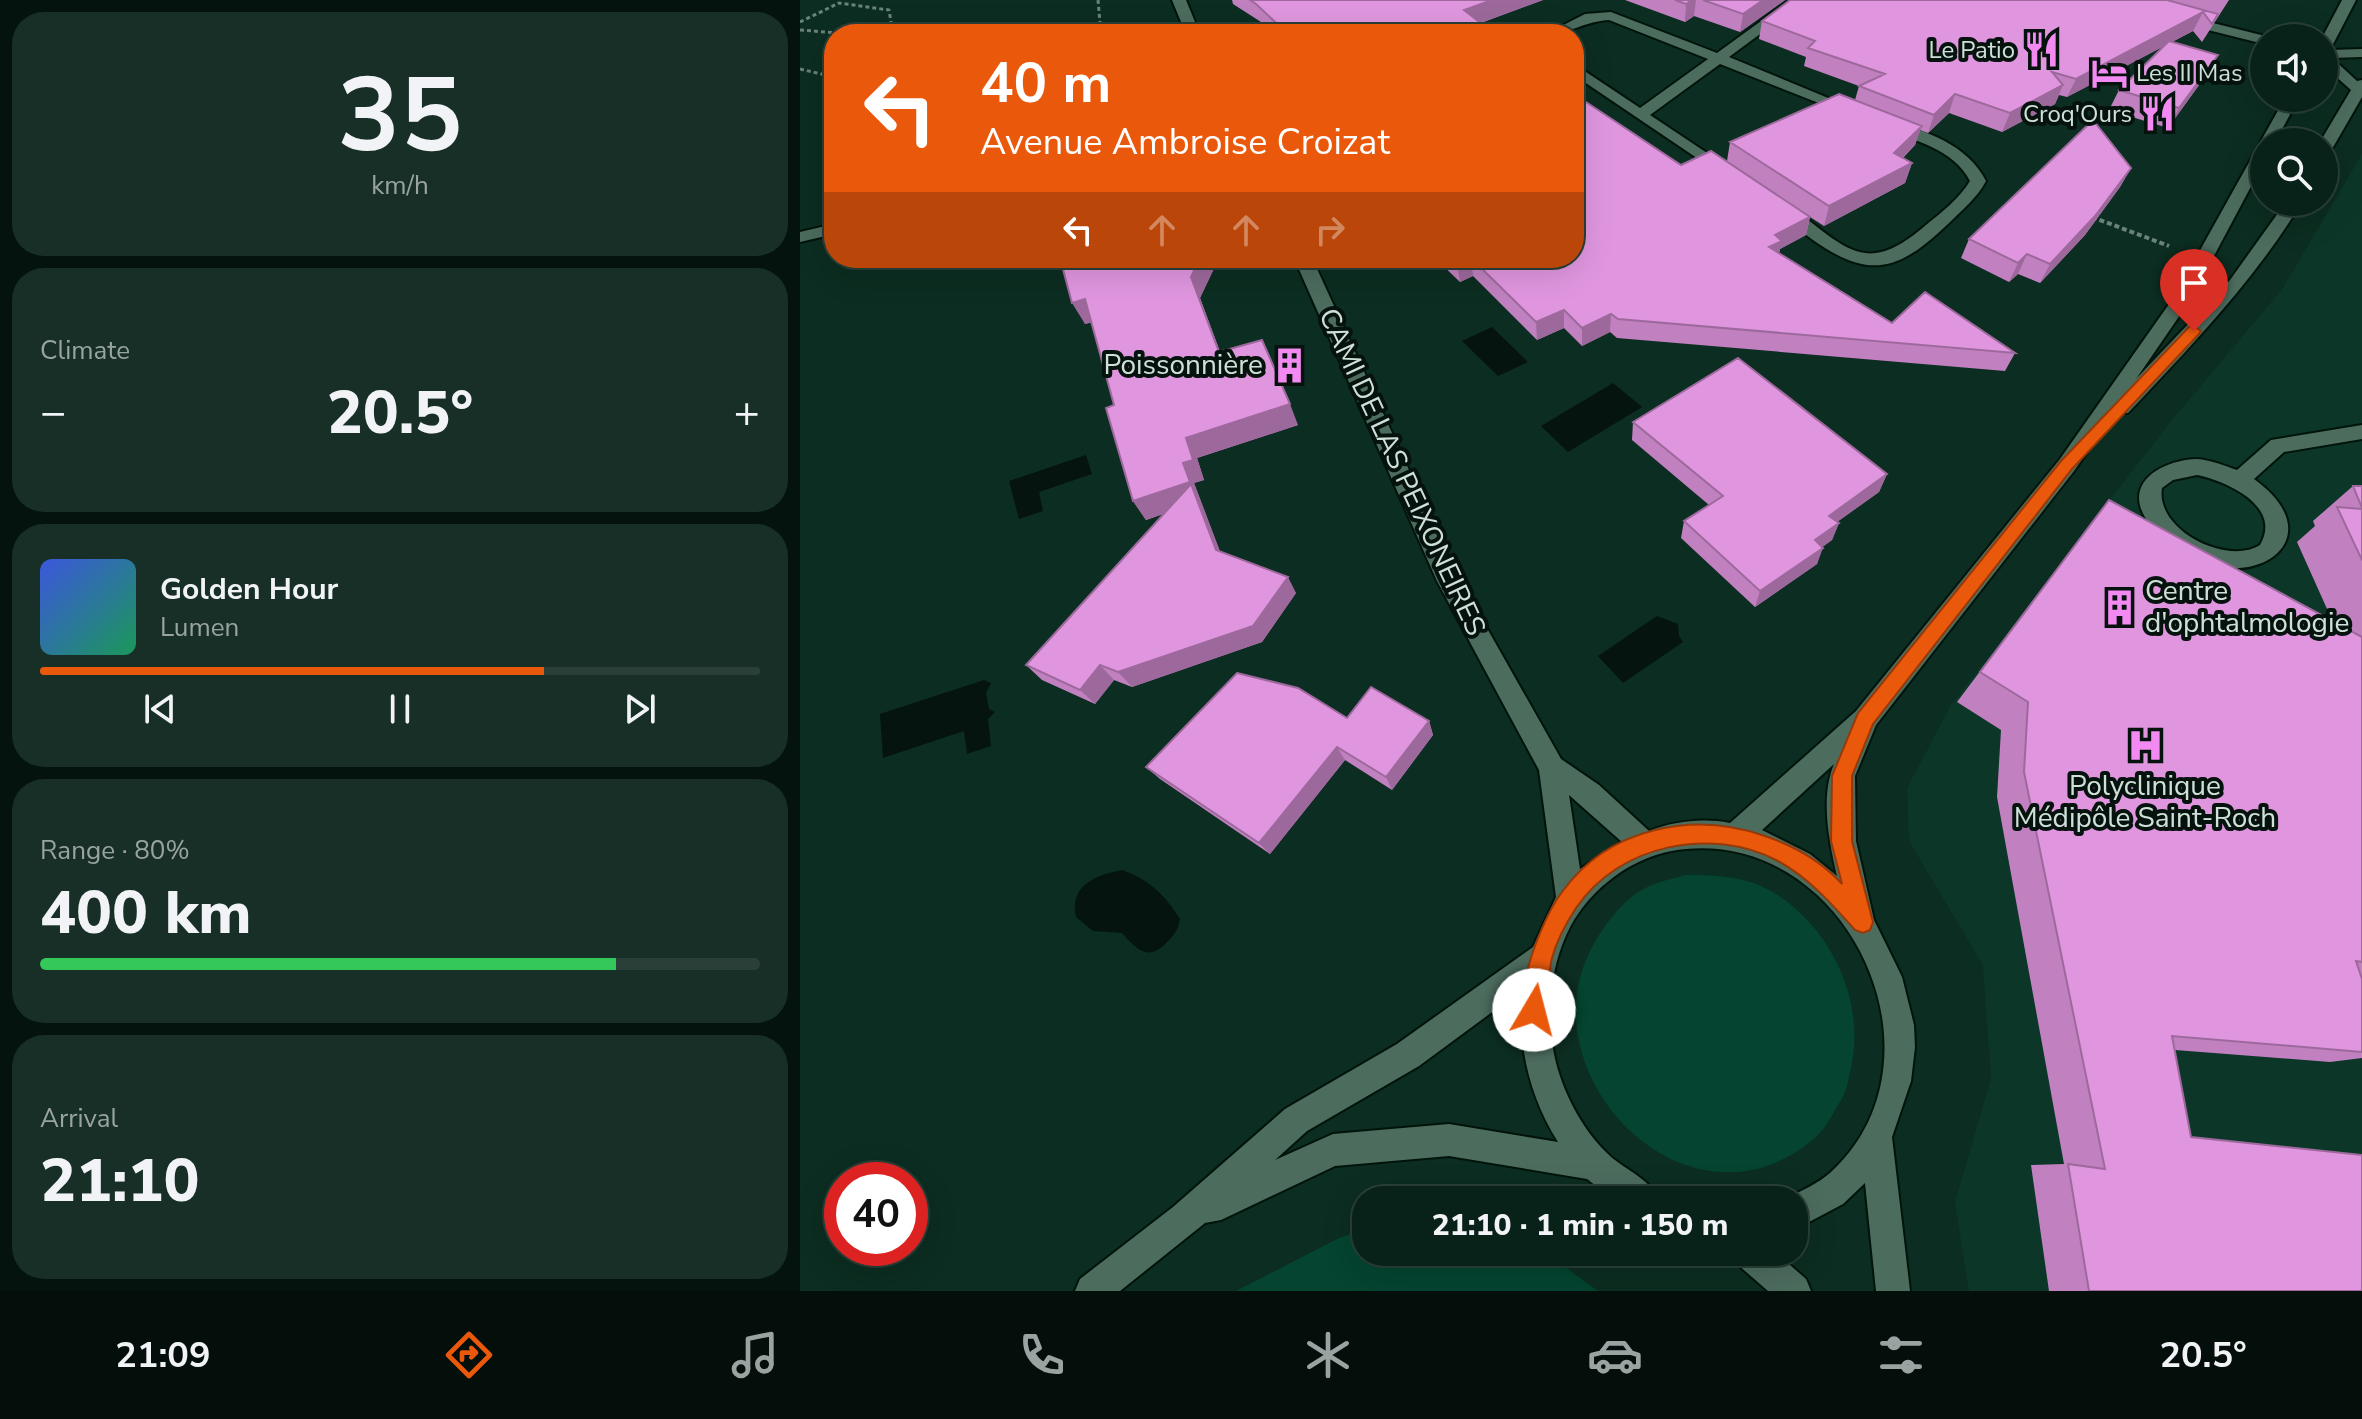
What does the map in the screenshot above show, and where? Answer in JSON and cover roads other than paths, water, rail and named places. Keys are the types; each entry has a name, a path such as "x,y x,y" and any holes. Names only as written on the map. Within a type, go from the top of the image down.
{"street":[{"path":"1179,0 1189,24"},
{"path":"1640,115 1799,0"},
{"path":"2338,24 2349,0"},
{"path":"1575,24 1590,17 1611,16 1719,58 1964,158 1974,169 1978,181 1973,190 1911,247 1882,260 1867,261 1852,255 1772,203"},
{"path":"2171,16 2250,36"},
{"path":"2338,53 2362,53"},
{"path":"2337,128 2361,89 2338,67"},
{"path":"1584,75 1746,185"},
{"path":"1736,836 1865,719 2067,465 2182,299 2250,172"},
{"path":"2067,465 2215,308 2252,263 2284,216"},
{"path":"800,237 824,231"},
{"name":"CAMI DE LAS PEIXONEIRES","path":"1307,268 1448,581 1552,768 1570,898"},
{"path":"2240,480 2278,445 2362,432"},
{"path":"2197,467 2219,471 2240,480 2272,509 2278,526 2276,541 2267,553 2250,560 2230,561 2206,556 2184,546 2153,515 2149,499 2152,485 2162,474 2177,468 2197,467"},
{"path":"1808,1205 1838,1188 1877,1138 1896,1084 1900,1027 1887,971 1863,922 1842,841 1842,776 1865,719"},
{"name":"CAMI DE LAS PEIXONEIRES","path":"1552,768 1590,794 1642,843"},
{"path":"1624,1186 1595,1164 1561,1118 1540,1064 1534,1010 1541,958 1553,927 1570,898 1604,865 1642,843 1688,833 1736,836 1784,853 1826,882 1863,922"},
{"path":"1092,1291 1185,1219 1296,1120 1408,1055 1541,958"},
{"path":"1877,1138 1893,1291"},
{"path":"1185,1219 1333,1150 1449,1140 1595,1164"},
{"path":"1765,1266 1794,1291"}],"place":[{"name":"Le Patio","path":"2041,50"},
{"name":"Les II Mas","path":"2110,73"},
{"name":"Croq'Ours","path":"2158,114"},
{"name":"Poissonnière","path":"1289,365"},
{"name":"Centre d'ophtalmologie","path":"2119,607"},
{"name":"Polyclinique Médipôle Saint-Roch","path":"2145,746"}]}
